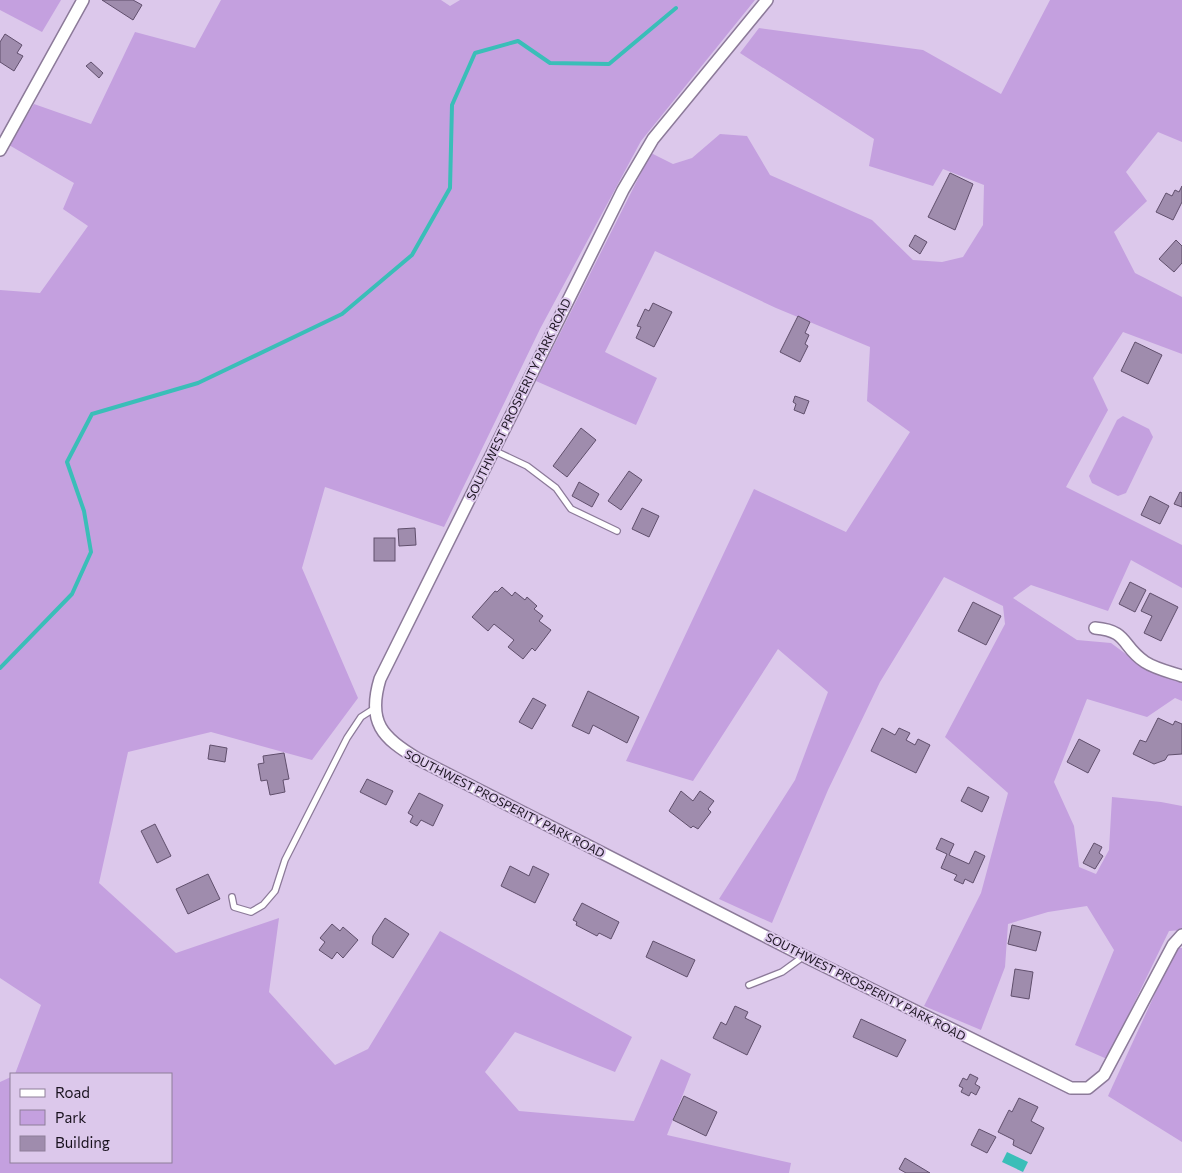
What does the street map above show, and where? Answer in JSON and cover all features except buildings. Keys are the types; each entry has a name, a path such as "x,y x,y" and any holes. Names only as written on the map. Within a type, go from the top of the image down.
{"street":[{"path":"0,150 83,0"},
{"name":"SOUTHWEST PROSPERITY PARK ROAD","path":"767,0 653,139 637,164 380,679 375,708 378,724 386,736 398,748 418,759 1064,1086 1079,1089 1094,1085 1104,1075 1173,945 1182,935"},
{"path":"1095,628 1111,629 1121,636 1147,663 1182,676"}],"lane":[{"path":"493,450 527,466 556,488 571,509 617,531"},
{"path":"232,897 234,906 251,912 263,905 274,891 285,860 347,738 361,717 375,708"},
{"path":"749,986 782,972 804,956"}],"green space":[{"path":"0,0 61,0 42,32 0,10"},
{"path":"221,0 441,0 450,6 460,0 755,0 641,141 540,329 444,527 325,487 302,568 358,698 312,760 211,732 128,752 99,883 176,953 279,918 269,992 335,1065 368,1049 440,931 632,1037 615,1072 515,1032 485,1072 519,1111 634,1121 661,1059 691,1074 667,1135 791,1163 789,1173 0,1173 0,1082 10,1077 10,1163 172,1163 172,1073 15,1073 41,1005 0,978 0,290 40,293 88,226 63,209 74,183 9,145 34,104 91,124 135,32 195,48"},
{"path":"1050,0 1182,0 1182,142 1158,132 1126,172 1147,201 1114,232 1135,273 1182,297 1182,354 1123,332 1093,378 1108,410 1066,487 1182,545 1182,588 1131,560 1108,611 1031,585 1013,598 1077,640 1111,643 1146,669 1182,682 1182,701 1175,698 1147,717 1087,699 1054,782 1074,826 1079,867 1096,874 1109,850 1112,797 1182,806 1182,930 1169,931 1107,1059 1075,1045 1114,950 1087,906 1048,912 1008,924 1005,967 981,1030 924,1006 981,893 1008,793 945,737 1005,624 1003,606 944,577 880,682 828,790 772,923 719,899 795,780 828,692 778,649 693,781 626,761 754,489 846,532 910,432 867,401 870,347 776,308 655,251 605,352 657,378 636,425 536,381 651,153 673,164 692,158 720,134 747,136 770,175 872,220 913,260 942,262 963,257 983,225 984,185 943,169 933,186 869,166 874,139 740,53 759,28 923,50 1001,94"},
{"path":"1123,416 1149,429 1153,437 1126,493 1118,496 1092,483 1089,476 1117,420"},
{"path":"1176,948 1182,948 1182,1142 1108,1096"}],"shaded area":[{"path":"1007,1152 1028,1162 1023,1172 1002,1162"}],"waterway":[{"path":"0,668 72,594 91,552 84,511 67,462 92,414 198,383 342,314 412,255 450,188 452,105 475,53 518,41 550,63 609,64 676,8"}]}
